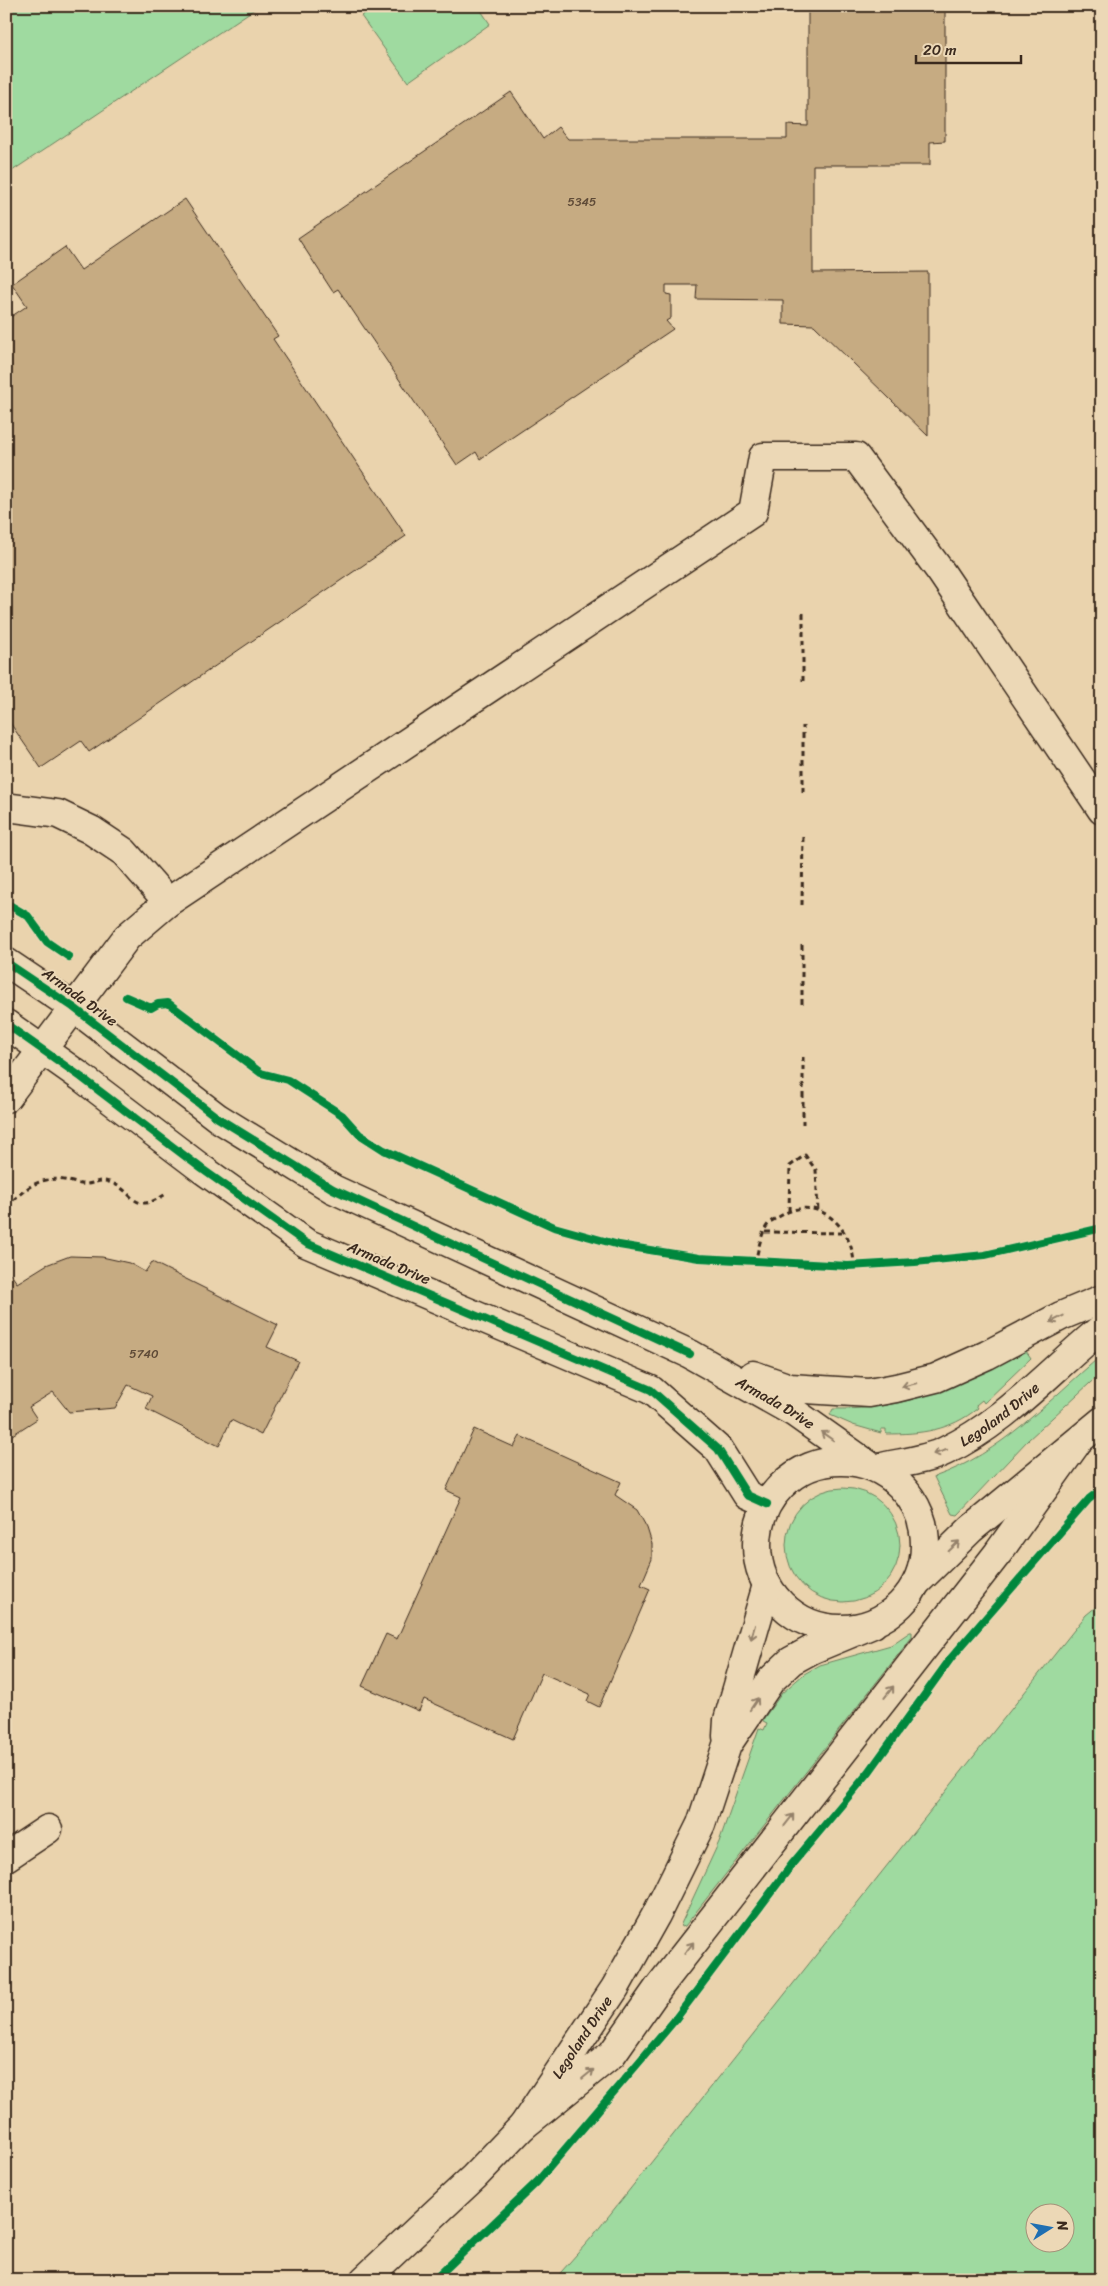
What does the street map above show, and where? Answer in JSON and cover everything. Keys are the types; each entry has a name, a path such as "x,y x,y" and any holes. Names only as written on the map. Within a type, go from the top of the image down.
{"main road":[{"path":"6,1098 127,937 168,902 753,512 763,457 856,457 941,572 1102,810"},
{"path":"6,807 58,814 92,830 124,852 168,902"},
{"name":"Armada Drive","path":"6,962 73,1007 218,1118 333,1189 690,1354 795,1413 873,1466"},
{"name":"Armada Drive","path":"6,1024 43,1049 202,1170 306,1243 651,1390 718,1450 747,1495 767,1504"},
{"path":"690,1354 790,1388 869,1393 936,1378 987,1355 1062,1316 1102,1299"},
{"name":"Legoland Drive","path":"873,1466 943,1452 982,1432 1006,1414 1028,1392 1102,1328"},
{"path":"919,1580 926,1554 925,1528 916,1504 900,1483 873,1466 838,1460 810,1466 785,1481 767,1504 758,1530 757,1558 767,1585 782,1605 801,1620 825,1628 849,1630 874,1624 892,1613 908,1598 919,1580 972,1529 1102,1421"},
{"path":"523,2126 612,2054 716,1913 998,1553 1076,1444"},
{"name":"Legoland Drive","path":"727,1745 728,1720 767,1585"},
{"name":"Legoland Drive","path":"364,2280 474,2177 523,2126 615,1988 656,1915 700,1824 727,1745 771,1680 791,1661 813,1649 874,1624"},
{"path":"6,1857 48,1829"}],"path":[{"path":"803,613 803,683"},
{"path":"803,726 803,792"},
{"path":"802,905 803,834"},
{"path":"802,945 802,1005"},
{"path":"803,1057 804,1124"},
{"path":"789,1211 790,1166 805,1155 816,1170 818,1212"},
{"path":"6,1206 24,1189 48,1180 63,1180 87,1184 96,1181 108,1181 117,1186 133,1201 142,1203 153,1202 166,1194"},
{"path":"755,1263 769,1223 789,1211 808,1209 830,1215 845,1233 854,1253 851,1266 863,1265"},
{"path":"765,1232 845,1233"},
{"path":"745,1262 764,1263"}],"green space":[{"path":"6,6 259,6 6,175"},
{"path":"375,6 478,6 490,24 408,82 361,16"},
{"path":"1026,1351 1031,1358 984,1403 982,1400 976,1405 978,1408 957,1422 935,1430 886,1434 886,1429 881,1429 881,1433 853,1425 830,1415 833,1409 886,1405 933,1393"},
{"path":"1102,1355 1102,1372 1028,1440 957,1515 952,1514 934,1477 959,1467 1003,1440"},
{"path":"843,1488 865,1493 883,1505 895,1523 900,1545 895,1567 883,1585 865,1597 843,1602 821,1597 803,1585 791,1567 786,1545 791,1523 803,1505 821,1493"},
{"path":"1102,1602 1102,2280 554,2280 592,2237 1086,1615"},
{"path":"912,1632 912,1637 685,1926 682,1927 681,1924 719,1842 759,1728 764,1730 767,1723 763,1721 764,1718 782,1693 804,1674 820,1665 891,1645"}],"building":[{"path":"808,6 945,6 945,141 930,142 930,165 813,165 813,273 928,272 928,436 814,325 783,324 783,300 696,299 697,285 666,285 666,294 671,295 671,318 666,321 673,329 480,459 476,452 457,465 338,289 333,292 298,238 511,92 543,139 558,127 568,139 787,139 787,125 808,126"},
{"path":"185,199 278,336 273,339 406,536 89,752 81,741 41,768 6,717 6,320 27,306 12,284 65,247 81,270"},
{"path":"70,1256 102,1257 129,1263 145,1272 152,1262 278,1325 267,1347 298,1361 261,1435 231,1420 219,1446 146,1409 152,1396 128,1385 115,1408 69,1412 53,1392 29,1407 37,1419 6,1439 6,1276 10,1273 17,1283 46,1265"},
{"path":"474,1429 514,1447 520,1436 621,1482 615,1495 637,1510 647,1528 652,1544 652,1559 641,1585 650,1589 599,1707 587,1701 590,1694 542,1673 513,1739 424,1699 419,1711 362,1686 386,1634 397,1639 461,1497 446,1490"}],"cycle path":[{"path":"6,903 28,916 47,942 69,957"},
{"path":"6,962 73,1007 218,1118 333,1189 690,1354"},
{"path":"126,997 151,1008 158,1004 168,1003 261,1073 288,1080 342,1115 359,1134 384,1150 554,1227 619,1245 699,1258 848,1266 985,1255 1102,1228"},
{"path":"6,1024 81,1077 202,1169 306,1243 651,1390 718,1449 747,1495 767,1504"},
{"path":"434,2280 537,2182 674,2021 793,1863 869,1772 951,1658 1089,1499 1102,1489"}]}
